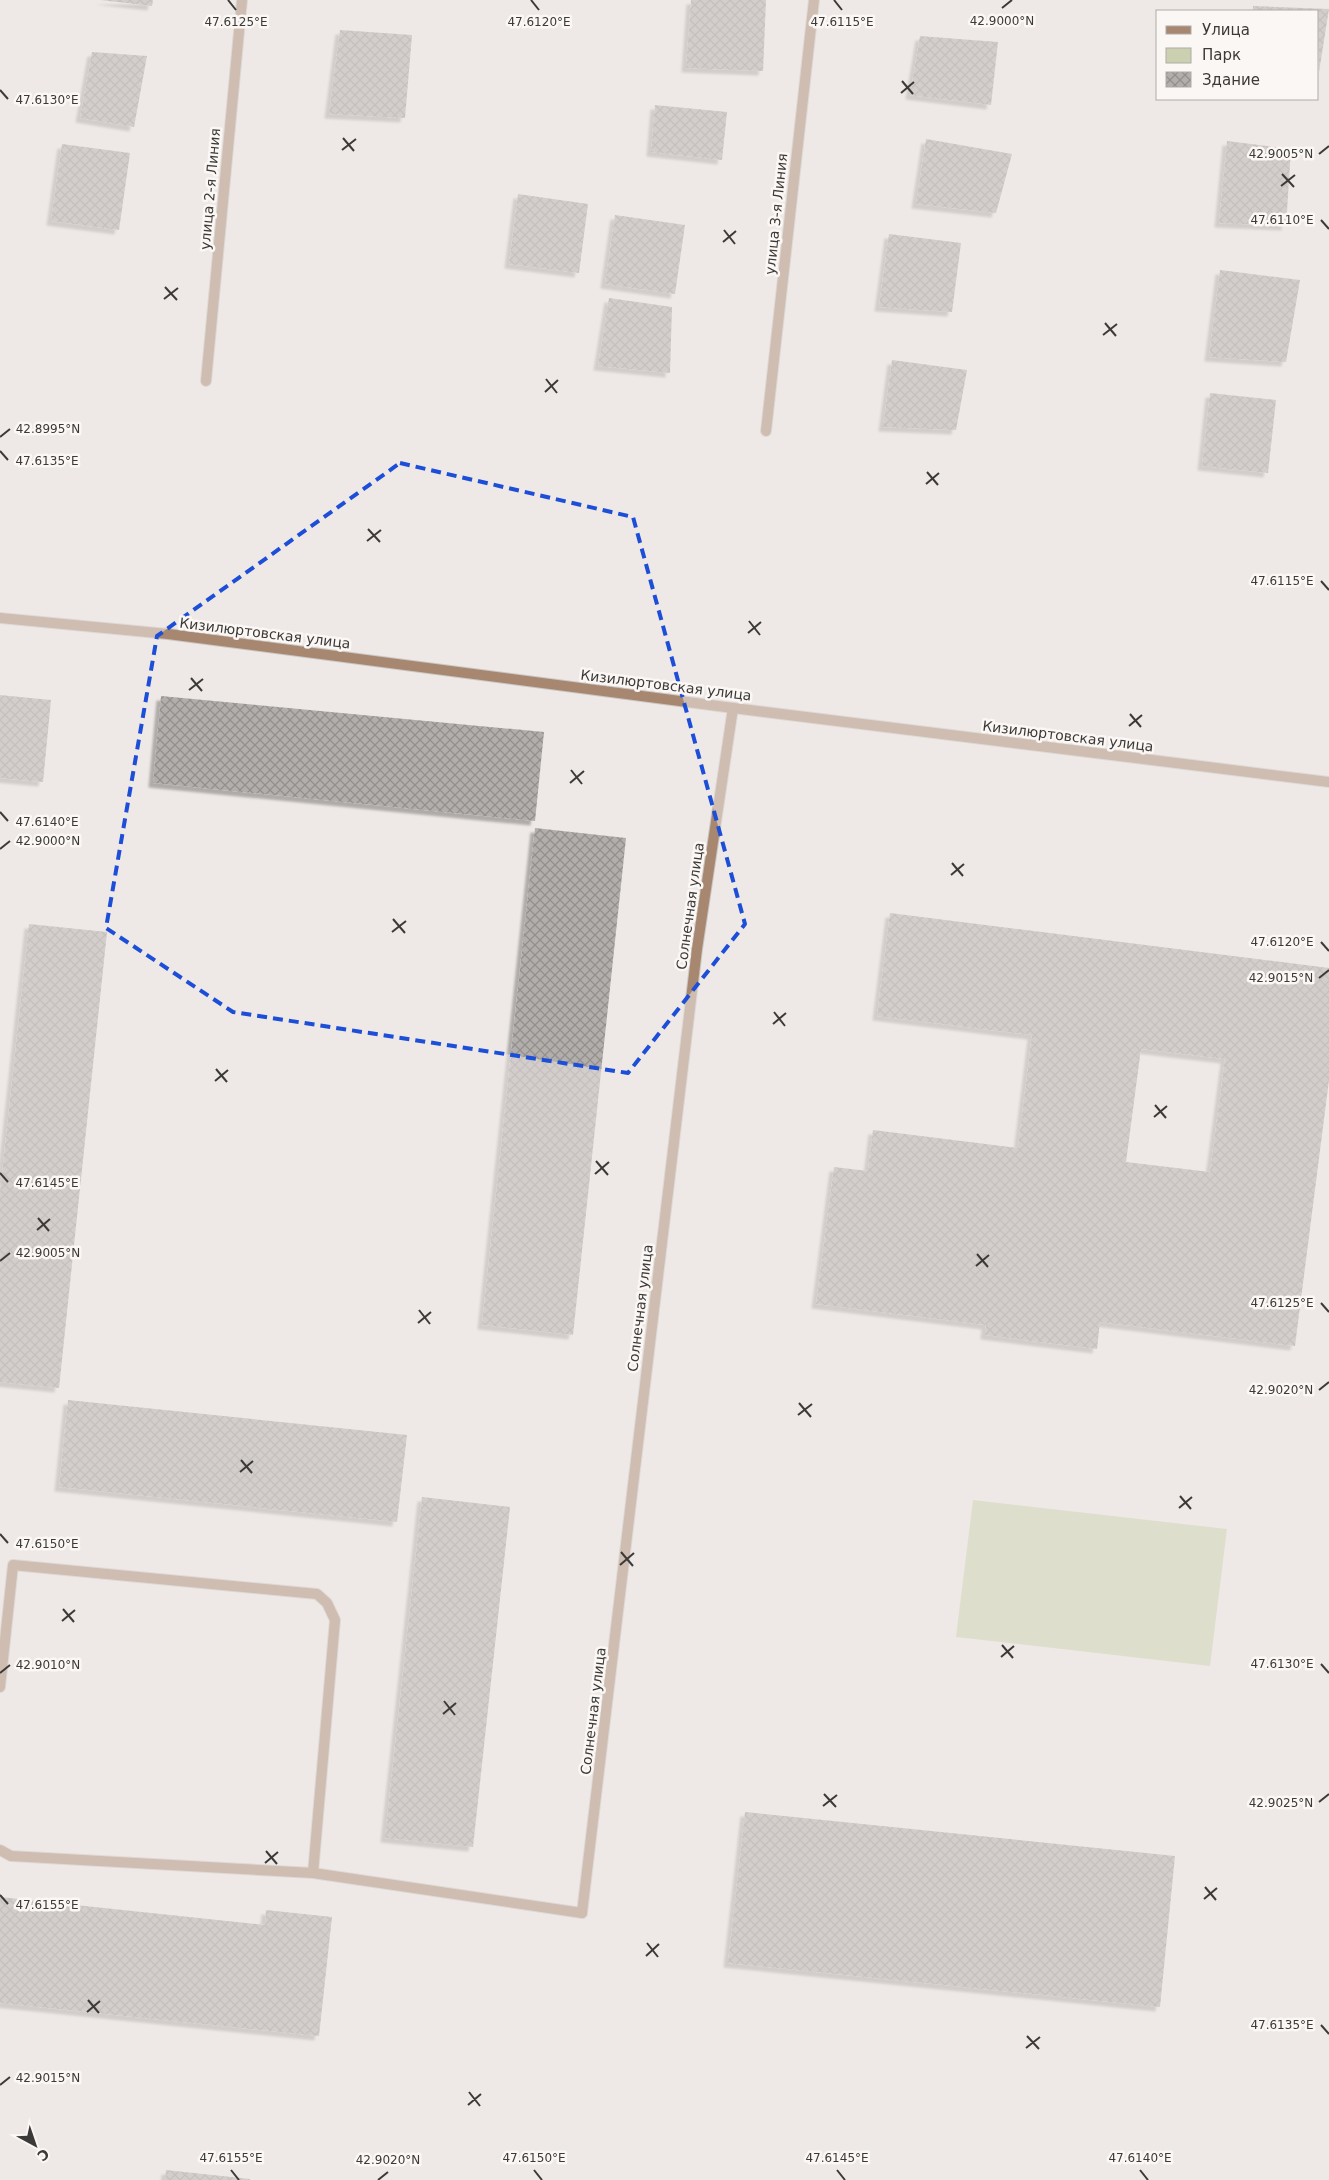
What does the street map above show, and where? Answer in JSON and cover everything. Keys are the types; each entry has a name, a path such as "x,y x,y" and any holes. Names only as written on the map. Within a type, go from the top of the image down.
{"street":[{"name":"улица 2-я Линия","path":"206,381 242,0"},
{"name":"улица 3-я Линия","path":"766,431 814,0"},
{"name":"Кизилюртовская улица","path":"0,618 168,634 733,708 1329,782"},
{"name":"Солнечная улица","path":"313,1873 582,1913 696,948 733,708"},
{"path":"0,1688 13,1566 317,1594 327,1603 335,1620 313,1873 11,1856 0,1850"}],"highlighted area":[{"path":"400,463 633,517 745,924 628,1073 233,1012 106,928 157,636"}],"green space":[{"path":"973,1500 1227,1529 1210,1666 956,1637"}],"building":[{"path":"100,0 153,0 152,6"},
{"path":"691,0 766,0 763,71 686,68"},
{"path":"1253,6 1329,9 1319,72 1319,10 1253,10"},
{"path":"340,30 412,35 405,118 329,114"},
{"path":"920,36 998,42 991,105 910,95"},
{"path":"92,52 147,56 134,127 80,118"},
{"path":"655,105 727,112 722,160 651,152"},
{"path":"926,139 1012,154 996,213 916,204"},
{"path":"1227,141 1291,149 1286,226 1219,223"},
{"path":"62,144 130,153 119,230 51,221"},
{"path":"518,194 588,204 579,273 509,264"},
{"path":"615,215 685,225 675,294 605,284"},
{"path":"889,234 961,243 952,312 879,307"},
{"path":"1220,270 1300,280 1286,362 1209,357"},
{"path":"609,298 672,307 670,373 598,366"},
{"path":"892,360 967,370 956,430 883,427"},
{"path":"1210,393 1276,400 1268,473 1202,466"},
{"path":"0,695 51,700 43,782 0,778"},
{"path":"161,696 544,732 535,821 153,783"},
{"path":"535,828 626,838 573,1335 482,1325"},
{"path":"890,913 1329,968 1329,1080 1295,1346 1100,1322 1097,1349 985,1335 986,1325 816,1304 834,1167 868,1171 873,1130 1018,1148 1032,1035 877,1016","holes":["1141,1049 1225,1059 1210,1172 1126,1162"]},
{"path":"29,924 107,932 59,1388 0,1382 0,1193"},
{"path":"68,1400 407,1435 397,1522 59,1487"},
{"path":"422,1497 510,1507 473,1847 385,1838"},
{"path":"745,1812 1175,1856 1160,2007 728,1963"},
{"path":"0,1897 265,1925 266,1910 332,1917 319,2036 0,2003"},
{"path":"166,2170 250,2179 250,2180 165,2180"}]}
